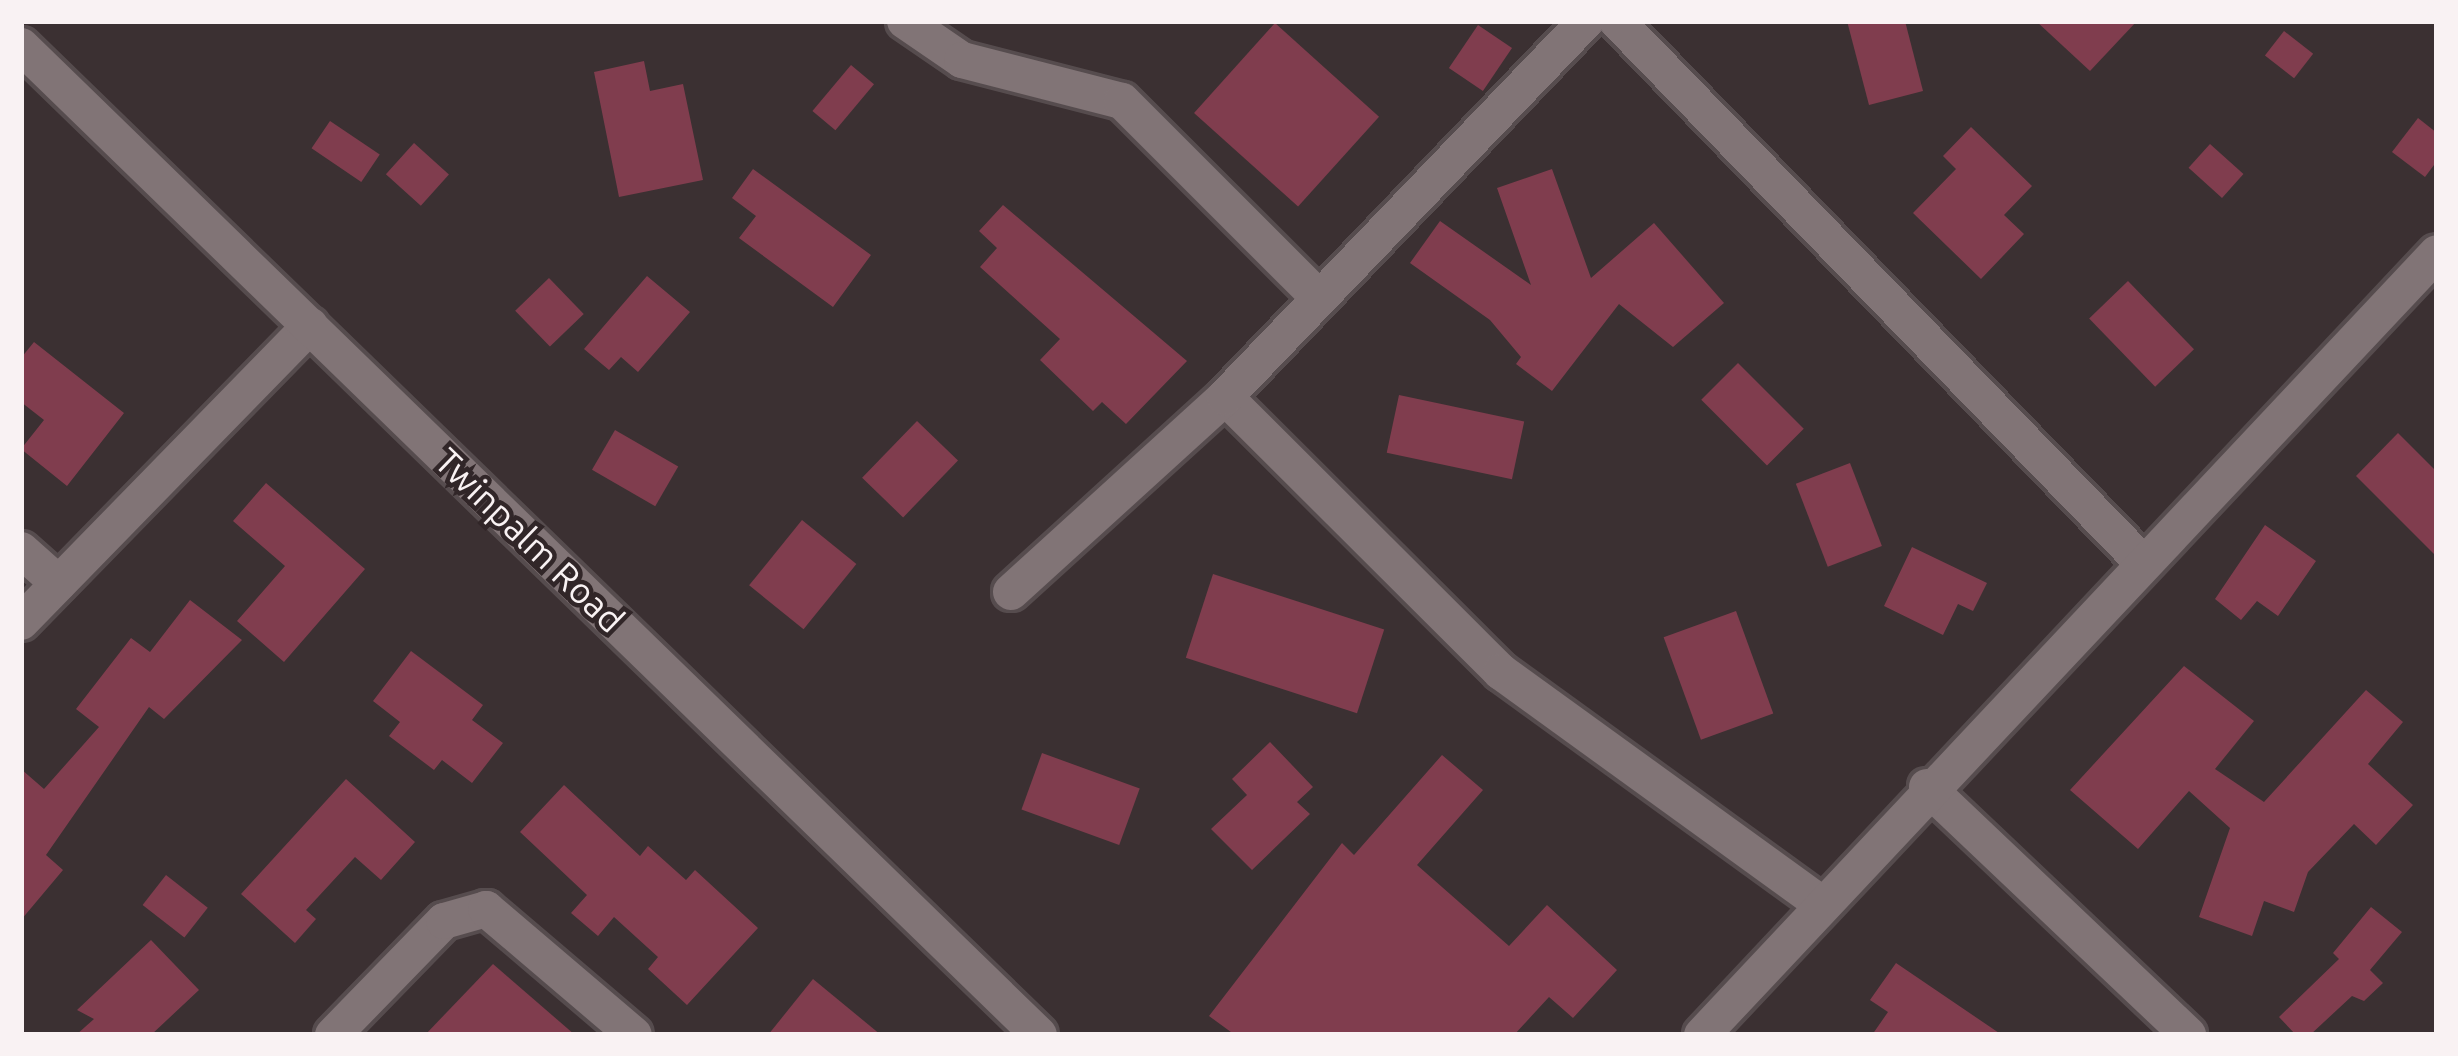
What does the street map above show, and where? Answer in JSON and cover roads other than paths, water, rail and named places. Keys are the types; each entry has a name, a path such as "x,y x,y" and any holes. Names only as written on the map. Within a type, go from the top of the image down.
{"street":[{"path":"905,21 962,60 1121,101 1318,297"},
{"path":"1010,592 1225,397 1586,21"},
{"path":"1617,21 2143,562"},
{"name":"Twinpalm Road","path":"21,46 1029,1032"},
{"path":"1702,1035 1927,787 2437,253"},
{"path":"21,622 310,326"},
{"path":"1225,397 1502,672 1821,904"},
{"path":"21,550 58,583"},
{"path":"1927,787 2188,1035"},
{"path":"333,1035 443,921 486,909 634,1035"}]}
